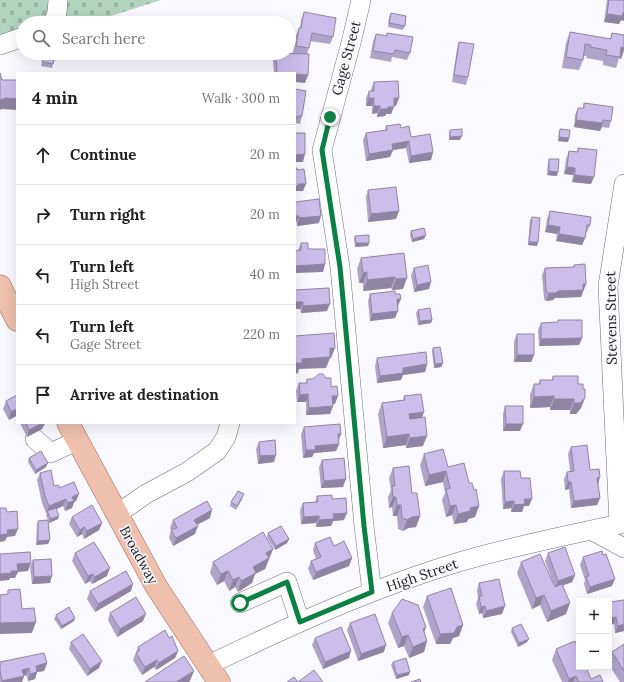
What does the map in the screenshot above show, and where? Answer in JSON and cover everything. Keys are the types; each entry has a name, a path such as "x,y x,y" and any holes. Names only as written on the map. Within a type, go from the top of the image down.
{"main road":[{"path":"0,286 16,318"},
{"name":"Broadway","path":"72,432 156,586 213,674"}],"street":[{"path":"56,16 58,13 58,0"},
{"name":"Gage Street","path":"361,0 322,150 340,267 364,526 372,592"},
{"path":"0,45 16,39"},
{"name":"Stevens Street","path":"622,523 616,286 624,184"},
{"path":"117,514 146,494 187,472 217,451 226,437 230,424"},
{"path":"35,439 51,453 72,432"},
{"name":"High Street","path":"213,674 300,622 372,592 460,562 622,523"},
{"path":"591,530 624,548"},
{"path":"240,603 287,582 300,622"}],"green space":[{"path":"0,0 161,0 111,16 16,16 16,46 0,51"}],"building":[{"path":"609,0 624,0 624,13 622,16 607,14"},
{"path":"304,12 336,18 333,37 312,33 309,48 296,46 299,28 301,28"},
{"path":"391,13 406,16 405,26 389,23"},
{"path":"570,32 611,39 612,33 624,35 624,48 621,47 620,57 606,55 607,50 590,47 591,45 585,44 583,60 566,57"},
{"path":"387,33 413,37 410,53 395,50 393,54 373,51 376,34 387,36"},
{"path":"459,42 474,44 468,77 454,75"},
{"path":"296,54 309,54 308,75 296,74 296,72 277,72 276,60 296,60"},
{"path":"43,60 54,60 53,64 42,62"},
{"path":"0,73 2,80 16,80 16,99 6,98 0,100"},
{"path":"398,81 399,98 394,98 394,107 380,109 380,106 374,106 374,98 369,98 369,91 374,91 374,82"},
{"path":"296,89 306,91 302,116 297,116 297,118"},
{"path":"584,103 613,107 611,121 603,120 603,123 576,120 578,108 584,108"},
{"path":"400,124 401,128 409,126 411,137 430,134 433,152 411,156 409,141 392,144 393,150 369,154 366,133 387,130 386,126"},
{"path":"462,129 462,136 450,137 450,130"},
{"path":"560,129 570,130 569,138 559,137"},
{"path":"296,133 305,133 305,154 296,155"},
{"path":"578,148 597,150 594,177 575,175 575,168 567,167 569,151 578,152"},
{"path":"549,159 559,159 558,172 549,171"},
{"path":"296,168 297,170 304,169 306,184 298,184 298,186 296,186"},
{"path":"396,187 399,211 371,214 368,190"},
{"path":"319,199 321,216 299,218 299,216 296,216 296,202"},
{"path":"550,211 591,217 590,225 587,225 585,238 559,234 560,227 548,225"},
{"path":"532,217 540,218 538,242 529,242"},
{"path":"424,228 426,235 413,239 411,231"},
{"path":"369,235 369,243 356,243 355,236"},
{"path":"301,243 308,243 308,249 325,249 325,264 296,266 296,251 301,250"},
{"path":"404,253 407,278 396,279 395,277 367,280 367,272 363,273 361,258"},
{"path":"585,264 586,284 583,284 583,290 558,291 556,293 549,293 546,291 545,268 574,267 574,265"},
{"path":"428,265 431,282 417,285 414,268"},
{"path":"329,288 330,304 303,306 303,302 296,302 296,290"},
{"path":"395,291 395,294 400,294 401,299 397,299 398,311 372,314 370,294"},
{"path":"430,308 432,320 420,321 418,310"},
{"path":"558,320 582,320 582,338 541,339 541,323 558,322"},
{"path":"334,333 335,348 330,348 330,357 302,359 302,363 296,363 296,336"},
{"path":"517,334 534,334 534,355 517,355"},
{"path":"440,347 443,363 435,364 433,348"},
{"path":"426,352 427,364 403,368 403,373 380,376 377,358"},
{"path":"319,374 323,374 326,378 331,378 331,387 337,386 338,396 332,396 333,406 309,408 308,394 300,395 299,383 307,383 307,379 313,379"},
{"path":"553,376 578,376 578,384 583,384 583,389 585,389 585,398 580,403 574,403 574,399 554,399 554,396 534,397 534,384 540,384 540,380 553,380"},
{"path":"421,394 424,412 409,414 410,419 425,417 427,436 410,438 409,434 387,437 382,403 405,400 404,396"},
{"path":"16,396 16,410 11,412 6,401"},
{"path":"505,406 523,406 523,424 506,424"},
{"path":"26,424 41,424 29,430"},
{"path":"340,424 341,434 338,434 339,444 315,446 315,450 306,450 304,427"},
{"path":"275,440 276,455 260,456 259,442"},
{"path":"587,445 590,470 599,469 600,477 597,478 600,498 574,501 571,482 568,482 567,472 574,471 571,447"},
{"path":"443,449 448,467 464,463 469,483 472,483 474,490 476,489 479,506 470,508 470,511 458,514 456,505 450,506 446,489 450,488 446,471 429,475 424,454"},
{"path":"41,451 48,463 36,470 29,458"},
{"path":"344,458 346,479 324,481 322,460"},
{"path":"409,466 412,493 417,493 420,516 412,517 407,520 402,518 401,505 397,505 396,497 393,497 392,486 395,486 393,468"},
{"path":"51,470 54,486 59,485 59,488 74,482 79,494 72,497 74,501 68,503 66,499 49,506 45,496 40,473"},
{"path":"504,471 520,471 521,478 530,478 532,499 524,499 525,504 514,505 514,501 505,502"},
{"path":"238,491 244,494 237,506 231,502"},
{"path":"332,495 332,499 346,498 347,513 333,514 334,519 319,520 319,516 304,517 303,503 318,502 317,496"},
{"path":"207,501 212,510 194,520 198,526 176,538 171,530 177,528 173,520"},
{"path":"92,505 102,523 87,531 84,527 80,530 72,517"},
{"path":"0,508 6,508 7,512 17,511 18,529 7,530 8,534 0,535"},
{"path":"56,508 59,516 51,519 47,511"},
{"path":"48,520 50,540 38,541 38,521"},
{"path":"281,526 289,539 276,546 268,533"},
{"path":"263,532 273,549 266,553 269,558 253,567 256,573 241,581 239,577 233,580 228,571 221,574 213,562"},
{"path":"330,537 334,546 344,541 352,558 316,572 311,561 321,557 315,543"},
{"path":"94,542 110,568 95,577 93,574 88,576 75,553"},
{"path":"565,547 575,575 558,581 548,553"},
{"path":"602,551 603,555 606,554 615,579 590,587 586,577 589,576 583,557"},
{"path":"30,552 31,563 17,564 18,571 0,574 0,554"},
{"path":"540,554 555,587 562,584 570,603 551,611 544,595 536,598 521,562"},
{"path":"51,559 52,576 34,577 33,560"},
{"path":"126,571 133,584 98,604 90,591"},
{"path":"499,579 505,606 486,611 485,606 481,607 479,596 482,596 479,583"},
{"path":"451,588 463,625 457,627 454,633 440,634 427,596"},
{"path":"20,589 22,609 34,608 36,622 0,623 0,595 8,594 8,590"},
{"path":"136,597 146,614 120,629 110,613"},
{"path":"402,599 418,605 426,627 423,629 427,641 413,647 408,635 402,637 392,613"},
{"path":"624,600 624,624 618,626 616,617 612,618 612,602"},
{"path":"69,607 75,618 62,626 56,615"},
{"path":"375,614 386,645 361,654 350,623"},
{"path":"521,624 529,639 519,643 512,628"},
{"path":"341,627 351,651 325,662 315,638"},
{"path":"165,630 169,638 172,636 178,651 159,663 157,660 145,667 136,653 140,650 138,647"},
{"path":"83,634 102,661 90,669 71,642"},
{"path":"575,641 576,670 587,670 591,679 600,675 603,682 579,682 576,676 569,679 556,649"},
{"path":"624,644 624,671 612,652"},
{"path":"44,653 47,663 36,666 37,672 30,674 29,668 22,670 24,676 2,681 0,662"},
{"path":"184,656 194,671 176,682 145,682"},
{"path":"406,658 410,672 397,675 393,662"},
{"path":"314,670 323,682 298,682"},
{"path":"294,677 298,682 287,682"},
{"path":"420,679 421,682 411,682"}],"route":[{"path":"240,603 287,582 300,622 372,592 364,526 340,267 322,150 330,117"}]}
